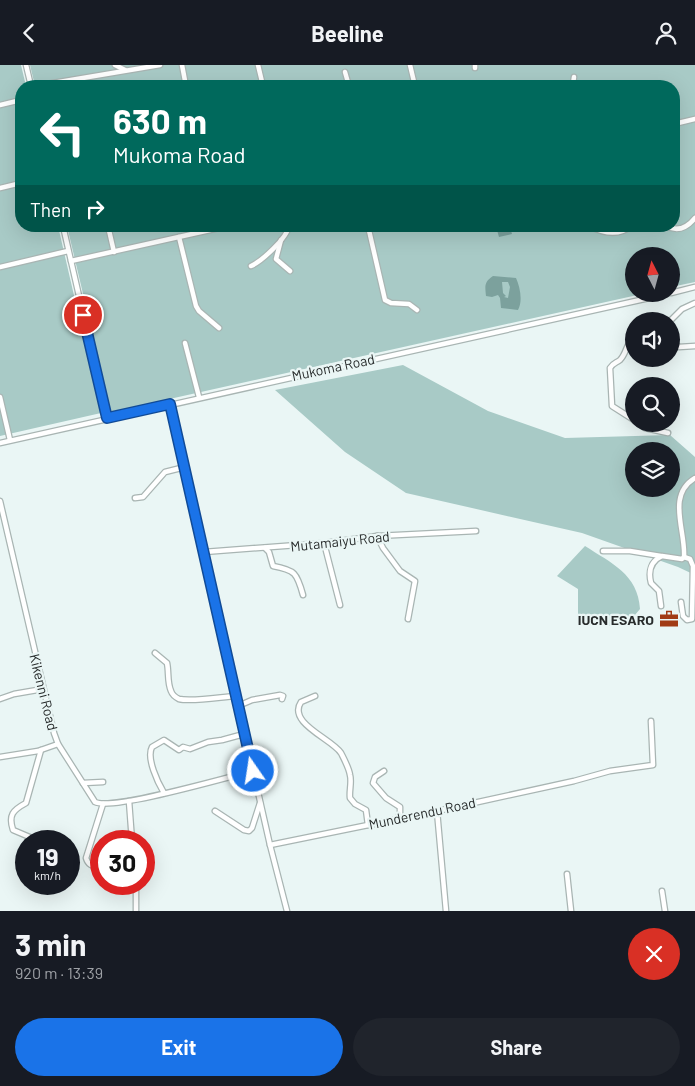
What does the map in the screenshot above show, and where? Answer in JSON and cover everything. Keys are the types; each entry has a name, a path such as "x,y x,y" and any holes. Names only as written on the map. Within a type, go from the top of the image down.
{"street":[{"path":"26,65 31,80"},
{"path":"115,65 126,71"},
{"path":"70,80 160,65"},
{"path":"182,65 185,80"},
{"path":"258,65 262,80"},
{"path":"410,65 413,80"},
{"path":"345,72 347,80"},
{"path":"0,105 15,101"},
{"path":"680,123 695,119"},
{"path":"0,188 15,184"},
{"path":"680,228 695,218"},
{"path":"64,232 107,418"},
{"path":"109,232 114,252"},
{"path":"71,261 203,232"},
{"path":"251,266 262,260 286,232"},
{"path":"369,232 385,300 391,303 409,304 417,310"},
{"path":"605,232 619,232"},
{"path":"179,237 196,306 199,311 220,328"},
{"path":"282,238 276,259 290,271"},
{"path":"0,267 68,251"},
{"path":"680,291 695,287"},
{"name":"Mukoma Road","path":"0,443 626,303"},
{"path":"680,312 687,306 695,303"},
{"path":"186,343 199,397"},
{"path":"680,347 695,346"},
{"path":"625,350 621,359 612,364 610,368 612,406 625,415"},
{"path":"0,397 10,440"},
{"path":"170,404 244,733 287,911"},
{"path":"663,432 668,433"},
{"path":"135,497 143,497 165,472 185,467"},
{"path":"684,557 685,549 679,504 684,485 695,477"},
{"name":"Kikenni Road","path":"0,501 50,721 58,744 82,783 95,802 103,804"},
{"name":"Mutamaiyu Road","path":"204,552 324,543 377,536 476,531"},
{"path":"377,536 400,571 415,581 408,619"},
{"path":"324,543 340,605"},
{"path":"265,548 269,552 273,566 287,568 294,573 298,578 303,595"},
{"path":"603,551 630,551 690,559 693,566 692,619 687,620 683,616 681,602"},
{"path":"662,556 654,562 650,577 652,585 659,591 662,606"},
{"path":"155,653 167,663 170,689 177,698 236,696"},
{"path":"0,699 14,694 43,689"},
{"path":"238,706 250,700 282,695 282,699"},
{"path":"315,696 301,702 298,708 299,715 304,723 318,735 334,744 342,754 350,774 350,799 366,810 368,825"},
{"name":"Munderendu Road","path":"270,845 437,811 574,781 610,771 653,765 651,721"},
{"path":"164,793 155,777 149,753 152,747 164,739 179,750 183,747 190,749 208,742 244,733"},
{"path":"0,757 42,750 58,744"},
{"path":"15,831 13,830 11,818 14,810 26,803 42,750"},
{"path":"95,830 103,804 129,801 253,771"},
{"path":"384,771 375,777 373,783 386,798 400,807 401,811 397,819"},
{"path":"82,783 103,782"},
{"path":"129,801 131,830"},
{"path":"215,811 244,830 249,831 252,828 261,801"},
{"path":"437,811 446,911"},
{"path":"90,845 86,858 87,863 90,865"},
{"path":"566,874 571,911"},
{"path":"662,891 665,911"},
{"path":"136,895 136,911"}],"shaded area":[{"path":"0,65 21,65 25,80 15,80 15,232 59,232 101,413 0,436"},
{"path":"30,65 695,65 695,282 680,285 680,247 625,247 625,298 111,412 68,232 680,232 680,80 34,80"},
{"path":"498,232 511,232 512,234 499,237"},
{"path":"493,276 516,278 520,294 518,310 501,308 498,295 486,296 486,285","holes":["502,282 508,282 510,287 508,298 504,297 506,296 503,293"]},
{"path":"403,365 488,411 565,438 670,435 678,442 625,442 625,497 680,497 680,444 695,457 695,575 678,567 582,533 406,493 345,452 275,390"},
{"path":"585,546 613,564 629,578 638,597 640,609 629,622 610,626 578,624 578,589 557,576"}],"place":[{"name":"IUCN ESARO","path":"669,619"}],"route":[{"path":"83,315 107,418 170,404 253,771"}]}
